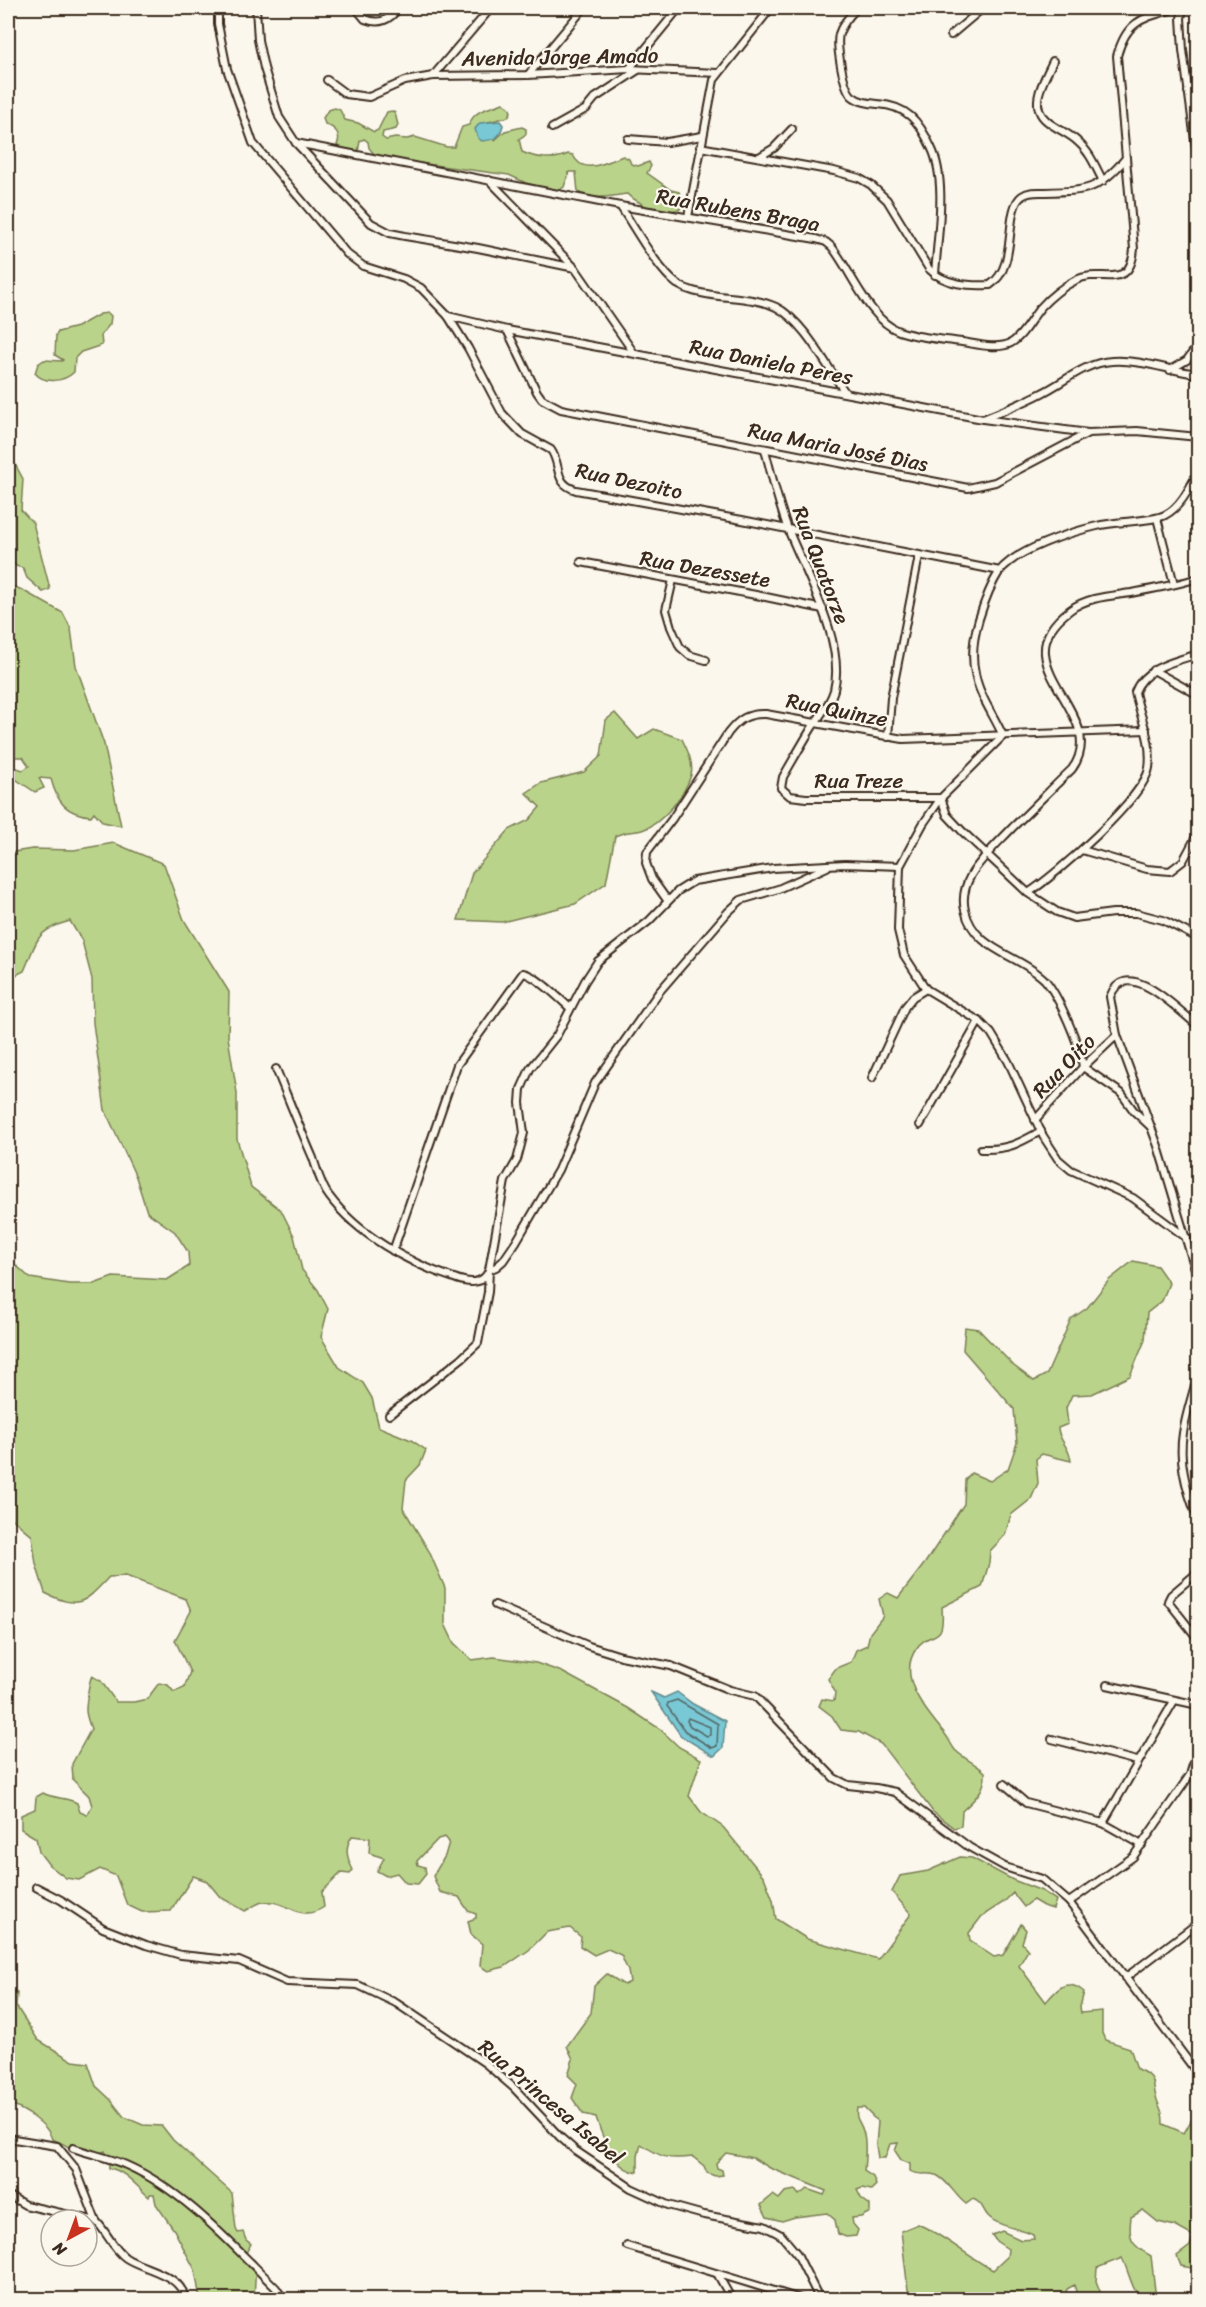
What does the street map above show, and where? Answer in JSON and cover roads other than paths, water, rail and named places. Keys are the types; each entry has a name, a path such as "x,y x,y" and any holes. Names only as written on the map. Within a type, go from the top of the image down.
{"street":[{"path":"218,8 218,24 227,69 253,143 262,156 356,261 363,266 414,284 448,316"},
{"path":"256,8 258,40 279,117 296,143 364,216 390,232 576,268"},
{"path":"356,8 365,19 380,22 386,20 399,8"},
{"path":"433,76 491,8"},
{"path":"528,75 584,8"},
{"path":"629,69 679,8"},
{"path":"688,217 714,80 771,8"},
{"path":"857,8 839,32 838,42 845,87 850,95 857,99 900,108 908,113 917,122 936,158 939,189 935,275"},
{"path":"951,35 984,8"},
{"name":"Rua Rubens Braga","path":"296,143 620,206 826,242 840,257 877,316 888,326 913,335 987,345 1005,345 1017,338 1041,308 1069,284 1082,277 1124,275 1129,270 1134,249 1117,56 1121,39 1139,20 1178,8"},
{"path":"1183,8 1181,18 1183,50 1198,163"},
{"path":"1053,61 1039,92 1037,103 1040,113 1046,121 1080,143 1103,182"},
{"name":"Avenida Jorge Amado","path":"327,80 346,94 369,97 405,81 433,76 528,75 629,69 718,73"},
{"path":"552,128 586,110 595,98 639,70"},
{"path":"1189,95 1198,88"},
{"path":"1189,95 1198,104"},
{"path":"759,157 774,148 792,129"},
{"path":"628,139 667,142 702,136"},
{"path":"700,147 834,171 871,184 887,200 929,269 935,275 941,279 973,286 990,285 1001,274 1008,254 1017,202 1021,196 1028,193 1075,192 1091,189 1103,182 1126,158"},
{"path":"489,180 576,268 634,353"},
{"path":"620,206 664,270 678,284 696,292 764,303 787,314 800,327 845,393"},
{"name":"Rua Daniela Peres","path":"448,316 507,330 983,419 1088,433"},
{"name":"Rua Dezoito","path":"448,316 468,348 502,413 522,434 551,450 560,479 565,486 788,530"},
{"name":"Rua Maria José Dias","path":"507,330 537,392 542,399 561,409 968,488 995,482 1088,433 1137,431 1198,437"},
{"path":"1170,370 1187,360 1198,345"},
{"path":"983,419 1043,393 1083,368 1096,363 1132,362 1198,374"},
{"name":"Rua Quatorze","path":"765,450 788,530 823,609 831,640 836,677 831,697 783,777 781,788"},
{"path":"1187,1238 1133,1198 1065,1166 1049,1147 1000,1045 978,1021 926,989 911,969 900,942 898,912 900,866 923,824 941,798 1003,736 979,688 974,672 973,653 982,609 1000,571 1026,552 1072,532 1106,523 1157,518 1174,509 1198,472"},
{"path":"1157,518 1174,584"},
{"path":"788,530 1000,571"},
{"path":"888,737 891,698 919,556"},
{"name":"Rua Dezessete","path":"581,562 823,609"},
{"path":"1150,1126 1134,1111 1121,1093 1083,1067 1081,1053 1050,987 1038,974 986,943 970,926 964,896 971,876 986,855 1072,769 1080,756 1082,733 1050,674 1046,662 1046,644 1056,624 1070,609 1091,599 1198,578"},
{"path":"673,580 666,610 671,627 681,647 689,655 706,660"},
{"path":"1028,893 1053,876 1082,850 1145,780 1148,773 1150,748 1135,692 1140,683 1153,670 1198,654"},
{"path":"1153,670 1198,695"},
{"name":"Rua Quinze","path":"668,900 652,879 646,863 647,852 672,819 728,733 742,717 757,713 888,737 919,740 1146,729"},
{"name":"Rua Treze","path":"781,788 790,796 806,798 941,798"},
{"path":"941,798 947,815 986,855 1046,906 1068,917 1136,913 1163,920 1198,938"},
{"path":"1082,850 1147,869 1170,871 1183,861 1198,834"},
{"path":"276,1069 328,1195 368,1236 393,1251 446,1276 471,1282 483,1279 489,1270 496,1268 503,1261 516,1242 558,1170 596,1083 659,992 741,900 777,890 830,866"},
{"path":"389,1415 478,1343 505,1181 517,1160 524,1133 520,1103 521,1089 530,1069 557,1035 598,961 649,921 668,900 687,885 706,878 773,868 900,866"},
{"path":"393,1251 457,1065 506,996 523,974 528,974 570,1008"},
{"path":"1198,1026 1143,984 1129,980 1118,983 1110,997 1117,1035 1150,1126 1198,1279"},
{"path":"872,1078 905,1007 913,997 926,989"},
{"path":"920,1125 978,1021"},
{"name":"Rua Oito","path":"1035,1120 1083,1067 1117,1035"},
{"path":"981,1149 998,1150 1014,1146 1041,1131"},
{"path":"1198,1374 1185,1420 1182,1449 1186,1487 1198,1519"},
{"path":"1198,1572 1171,1595 1168,1601 1198,1638"},
{"path":"495,1605 589,1646 621,1656 671,1666 730,1690 755,1696 834,1778 848,1785 895,1792 969,1847 1005,1867 1042,1879 1069,1902 1198,2074"},
{"path":"1107,1685 1198,1705"},
{"path":"1103,1822 1174,1701"},
{"path":"1052,1739 1137,1761"},
{"path":"1069,1902 1125,1865 1142,1845 1190,1775 1198,1752"},
{"path":"1004,1784 1026,1803 1103,1822 1142,1845"},
{"name":"Rua Princesa Isabel","path":"36,1887 55,1896 103,1928 146,1946 181,1955 239,1962 287,1982 358,1985 396,2003 485,2063 514,2088 560,2137 593,2163 631,2188 668,2205 704,2215 764,2226 781,2235 797,2254 820,2300"},
{"path":"1125,1978 1198,1923"},
{"path":"8,2138 57,2146 76,2169 91,2208"},
{"path":"73,2148 125,2164 170,2190 216,2229 276,2288 284,2300"},
{"path":"8,2195 25,2205 39,2208"},
{"path":"99,2225 120,2253 173,2280 184,2294 185,2300"},
{"path":"627,2246 804,2300"},
{"path":"718,2275 732,2300"}],"water":[{"path":"500,121 503,125 496,138 482,141 478,138 475,129 480,123"},
{"path":"651,1692 664,1698 677,1692 693,1704 725,1721 723,1748 714,1756 681,1736"}]}
